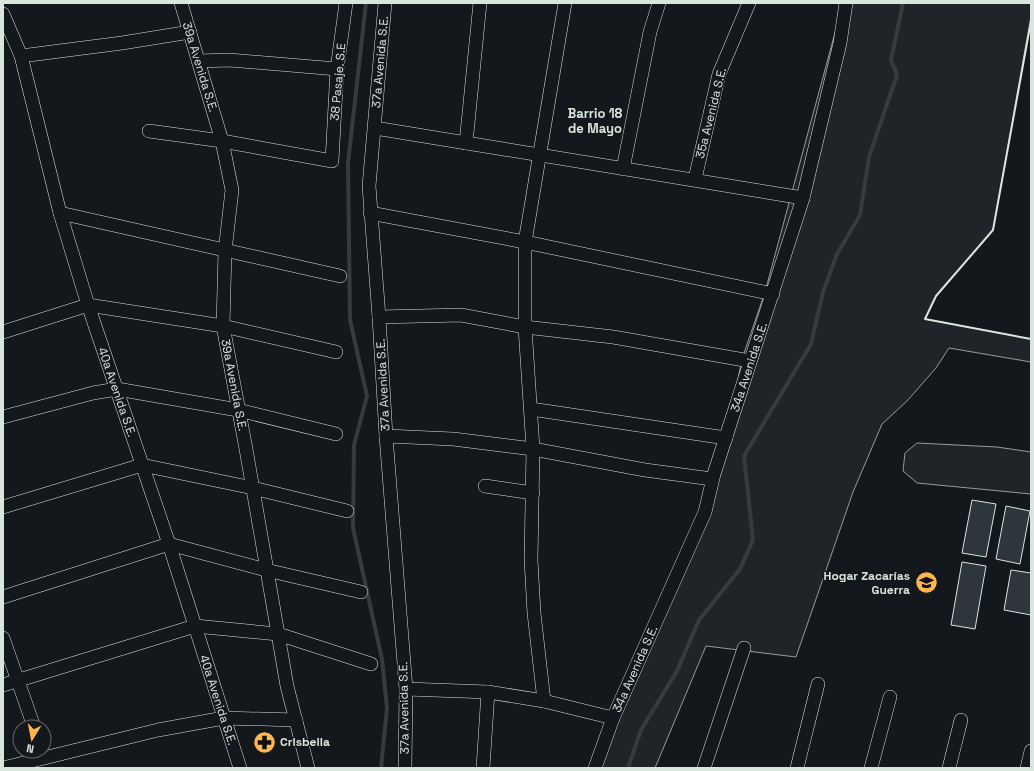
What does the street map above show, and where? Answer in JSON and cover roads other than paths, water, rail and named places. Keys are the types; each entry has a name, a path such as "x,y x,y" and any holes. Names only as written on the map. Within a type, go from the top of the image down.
{"street":[{"name":"39a Avenida S.E.","path":"181,3 222,140 232,190 225,251 223,326 287,686 308,768"},
{"name":"38 Pasaje. S.E","path":"222,140 332,161 337,70 346,3"},
{"name":"37a Avenida S.E.","path":"385,3 369,186 380,317 386,436 406,689 405,768"},
{"path":"466,143 480,3"},
{"path":"544,701 534,613 531,560 533,449 525,327 525,242 565,3"},
{"path":"623,169 650,32 659,3"},
{"name":"35a Avenida S.E.","path":"695,179 719,74 749,3"},
{"name":"34a Avenida S.E.","path":"595,768 613,718 705,512 712,479 804,198 840,43 846,3"},
{"name":"40a Avenida S.E.","path":"4,20 21,56 60,213 88,305 169,544 240,768"},
{"path":"21,56 122,43 190,32"},
{"path":"199,61 229,60 337,70"},
{"path":"375,128 539,156 695,179 804,198"},
{"path":"149,131 222,140"},
{"path":"370,212 525,242 773,294"},
{"path":"60,213 340,276"},
{"path":"3,332 88,305 223,326 336,352"},
{"path":"380,317 461,315 525,327 613,336 750,361"},
{"path":"3,416 93,393 117,389 238,410 336,434"},
{"path":"531,409 726,438"},
{"path":"386,436 453,438 533,449 646,470 712,479"},
{"path":"3,507 142,465 253,488 347,511"},
{"path":"485,486 533,493"},
{"path":"3,597 169,544 266,570 361,592"},
{"path":"3,685 17,682 195,626 278,634 371,664"},
{"path":"3,638 31,719"},
{"path":"704,768 744,648"},
{"path":"797,768 818,684"},
{"path":"406,689 488,692 544,701 613,718"},
{"path":"483,768 488,692"},
{"path":"871,768 890,697"},
{"path":"52,757 158,730 224,718 296,720"},
{"path":"949,768 961,720"},
{"path":"1027,768 1031,751"},
{"path":"3,768 46,759"}],"waterway":[{"path":"366,3 348,163 350,320 367,396 354,445 353,528 382,659 387,708 381,768"},
{"path":"628,768 641,730 677,671 699,620 740,569 753,540 744,456 811,344 823,292 837,254 860,215 869,157 897,75 891,60 903,3"}],"place":[{"name":"Hogar Zacarías Guerra","path":"926,583"},
{"name":"Crisbella","path":"265,742"}],"district":[{"name":"Barrio 18 de Mayo","path":"595,120"}]}
